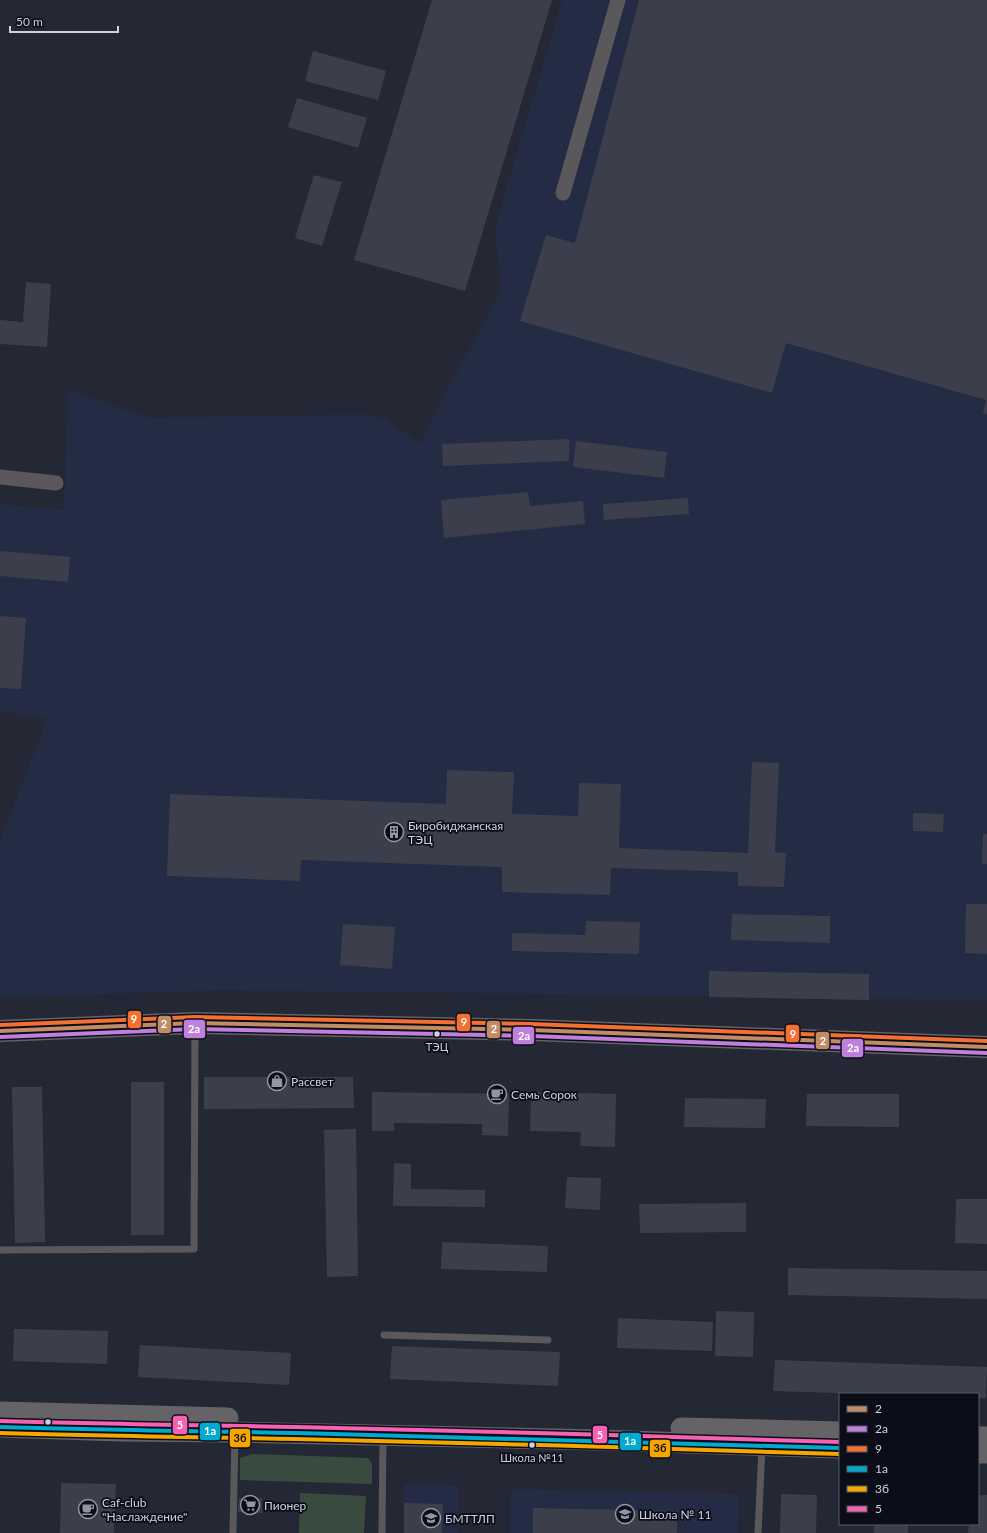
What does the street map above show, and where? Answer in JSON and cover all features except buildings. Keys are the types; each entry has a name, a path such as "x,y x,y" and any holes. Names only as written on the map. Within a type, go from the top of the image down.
{"main road":[{"path":"0,1031 195,1023 531,1030 987,1047"},
{"path":"0,1412 235,1425 383,1429 763,1437 839,1432"},
{"path":"0,1427 121,1431 235,1425"},
{"path":"763,1437 839,1448"}],"street":[{"path":"563,193 618,0"},
{"path":"0,477 56,483"}],"lane":[{"path":"0,1250 194,1249 195,1023"},
{"path":"384,1335 548,1340"},
{"path":"233,1533 235,1425"},
{"path":"382,1533 383,1429"},
{"path":"758,1533 763,1437"}],"shaded area":[{"name":"Биробиджанская ТЭЦ","path":"562,0 987,0 987,1000 218,990 0,998 0,841 47,719 0,711 0,504 64,510 68,390 151,418 363,414 387,420 419,443 501,290 495,227"},
{"name":"БМТТЛП","path":"404,1484 459,1486 458,1533 404,1533"},
{"name":"Школа № 11","path":"511,1489 739,1494 738,1533 510,1533"}],"green space":[{"path":"252,1454 368,1458 372,1464 372,1484 240,1480 240,1458"},
{"path":"300,1493 366,1496 364,1533 299,1533"}],"transit line":[{"name":"9","path":"0,1025 195,1017 531,1024 987,1041"},
{"name":"2","path":"0,1031 195,1023 531,1030 987,1047"},
{"name":"2а","path":"0,1037 195,1029 531,1036 987,1053"},
{"name":"5","path":"0,1421 432,1430 839,1442"},
{"name":"1а","path":"0,1427 431,1436 839,1448"},
{"name":"3б","path":"0,1433 431,1442 839,1454"}],"place":[{"name":"Биробиджанская ТЭЦ","path":"394,832"},
{"name":"ТЭЦ","path":"437,1034"},
{"name":"Рассвет","path":"277,1081"},
{"name":"Семь Сорок","path":"497,1094"},
{"name":"Школа №11","path":"532,1445"},
{"name":"Пионер","path":"250,1505"},
{"name":"Caf-club \"Наслаждение\"","path":"88,1509"},
{"name":"Школа № 11","path":"625,1514"},
{"name":"БМТТЛП","path":"431,1518"}]}
